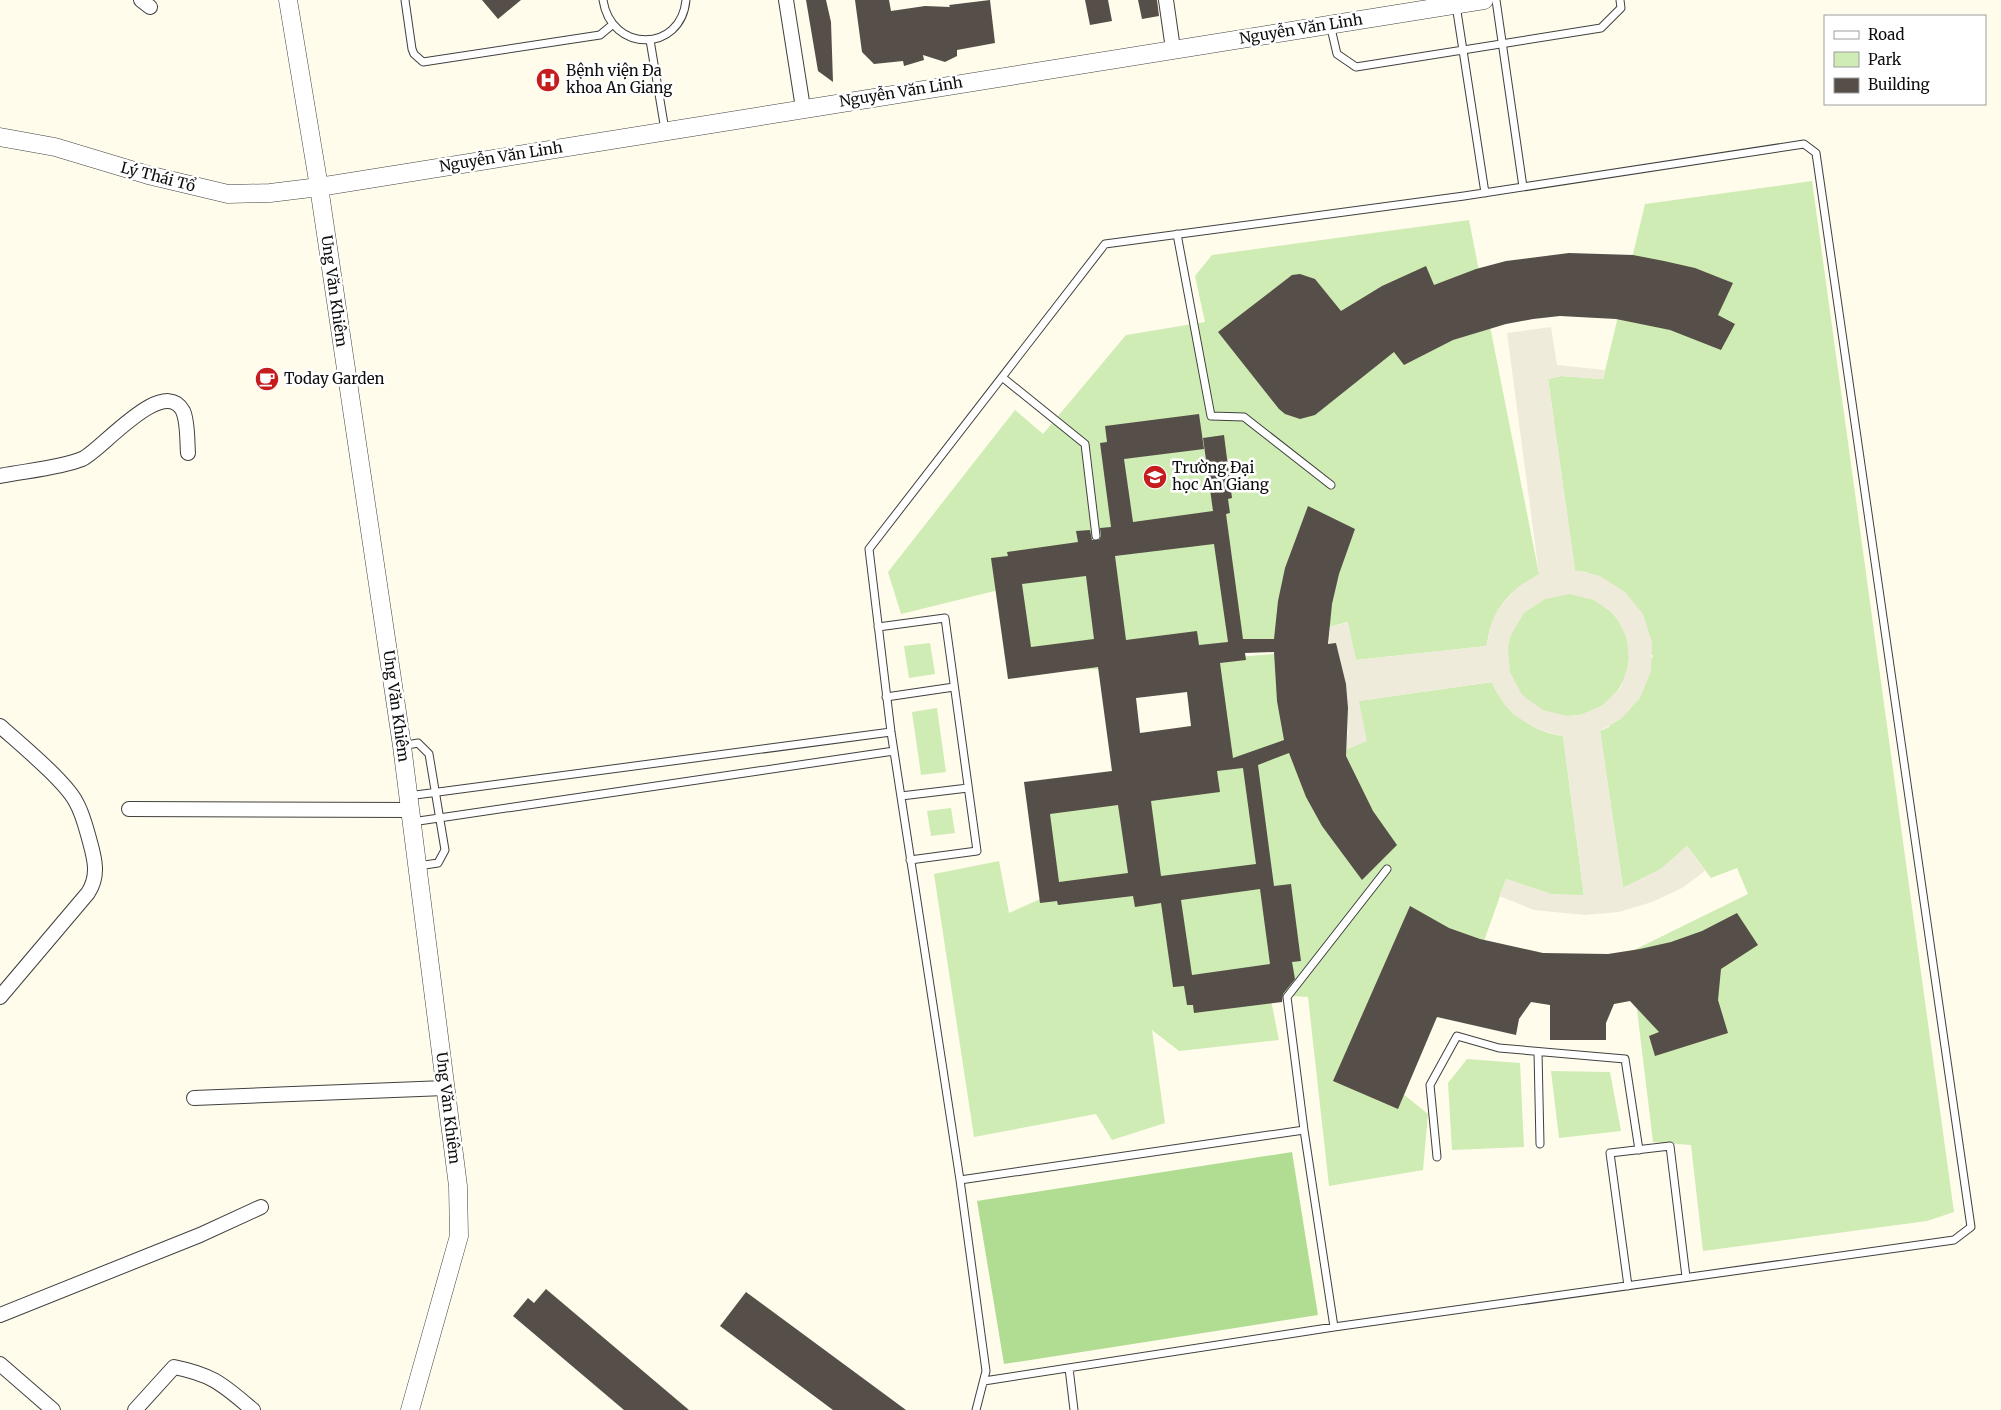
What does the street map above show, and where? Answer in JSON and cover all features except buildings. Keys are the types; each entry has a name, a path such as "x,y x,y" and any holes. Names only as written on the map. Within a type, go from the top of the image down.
{"street":[{"name":"Ung Văn Khiêm","path":"288,0 319,187 402,746 458,1186 459,1236 410,1410"},
{"path":"786,0 803,108"},
{"path":"1166,0 1173,48"},
{"name":"Nguyễn Văn Linh","path":"319,187 1173,48 1484,0"},
{"name":"Lý Thái Tổ","path":"0,137 55,147 148,175 228,194 270,193 319,187"},
{"path":"0,476 82,459 131,418 162,402 178,405 183,412 188,453"},
{"path":"0,726 26,749 75,800 95,859 96,872 94,884 88,893 0,997"},
{"path":"129,809 410,809"},
{"path":"194,1098 445,1088"},
{"path":"0,1315 200,1235 261,1207"},
{"path":"0,1364 53,1410"},
{"path":"135,1410 174,1367 195,1371 218,1380 253,1410"}],"lane":[{"path":"405,0 412,49 414,54 423,62 600,35 612,25"},
{"path":"603,0 605,12 612,25 623,34 636,39 650,40 672,30 680,20 686,0"},
{"path":"1496,0 1523,187"},
{"path":"1330,24 1337,54 1356,67 1601,28 1621,8 1620,0"},
{"path":"1456,4 1485,193"},
{"path":"650,40 665,131"},
{"path":"976,1410 986,1371 960,1180 890,732 869,549 1105,244 1485,193 1804,144 1816,153 1971,1227 1954,1240 1334,1327 984,1381"},
{"path":"1177,234 1211,416 1244,417 1331,485"},
{"path":"1002,377 1085,444 1096,536"},
{"path":"878,627 945,618 977,851 910,860"},
{"path":"886,697 954,687"},
{"path":"410,809 435,792 890,732"},
{"path":"402,746 418,743 429,754 445,850 438,863 418,866"},
{"path":"410,809 439,818 894,751"},
{"path":"901,796 968,788"},
{"path":"1334,1327 1304,1130 1287,997 1388,868"},
{"path":"1437,1157 1430,1085 1457,1036 1500,1048 1625,1060 1638,1150"},
{"path":"1538,1052 1540,1144"},
{"path":"960,1180 1304,1130"},
{"path":"1628,1286 1610,1153 1670,1146 1686,1277"},
{"path":"1069,1368 1074,1410"}],"green space":[{"path":"1812,181 1954,1212 1927,1221 1703,1251 1691,1145 1653,1142 1630,952 1748,894 1737,868 1711,878 1687,846 1661,869 1623,888 1600,731 1609,727 1653,656 1587,572 1575,571 1548,379 1561,376 1603,379 1645,204"},
{"path":"1469,220 1539,574 1521,585 1506,599 1493,621 1487,646 1356,660 1347,622 1221,658 1288,653 1314,763 1366,741 1358,701 1492,682 1503,702 1520,718 1540,730 1563,736 1584,896 1551,894 1506,879 1478,958 1431,960 1397,1089 1428,1114 1423,1170 1329,1186 1308,997 1270,995 1279,1040 1179,1051 1152,1030 1165,1123 1112,1140 1096,1114 974,1137 934,874 999,861 1009,913 1047,896 1030,804 1204,748 1198,665 1023,672 1011,587 901,614 888,572 1015,410 1043,434 1126,335 1205,322 1195,276 1212,255"},
{"path":"1568,594 1580,595 1591,599 1602,604 1611,612 1619,621 1624,632 1628,643 1628,667 1624,678 1619,689 1611,698 1602,706 1591,711 1580,715 1568,716 1556,715 1545,711 1534,706 1525,698 1517,689 1512,678 1508,667 1507,655 1508,643 1512,632 1517,621 1525,612 1534,604 1545,599 1556,595"},
{"path":"930,643 935,674 909,678 904,646"},
{"path":"937,708 946,772 921,775 912,712"},
{"path":"951,808 955,833 931,836 927,811"},
{"path":"1467,1059 1520,1063 1524,1147 1452,1150 1448,1083"},
{"path":"1551,1071 1610,1072 1621,1131 1559,1138"},
{"path":"1292,1152 1318,1315 1004,1364 977,1201"}],"shaded area":[{"path":"1551,327 1557,365 1605,370 1603,379 1561,376 1548,379 1575,570 1600,576 1625,592 1643,614 1652,642 1651,671 1640,698 1621,719 1600,731 1623,888 1661,869 1687,846 1705,871 1682,888 1652,902 1619,912 1585,915 1534,910 1499,896 1506,879 1551,894 1584,895 1563,736 1539,730 1514,715 1504,704 1491,682 1359,701 1367,741 1345,750 1348,733 1346,684 1336,644 1329,644 1330,627 1348,622 1356,660 1486,646 1492,622 1498,609 1518,587 1539,574 1507,333","holes":["1570,594 1594,600 1615,615 1627,638 1629,663 1621,687 1603,705 1580,715 1567,716 1543,710 1522,695 1510,672 1508,647 1511,635 1524,613 1545,599"]}],"place":[{"name":"Bệnh viện Đa khoa An Giang","path":"548,80"},
{"name":"Today Garden","path":"267,379"},
{"name":"Trường Đại học An Giang","path":"1155,477"}]}
